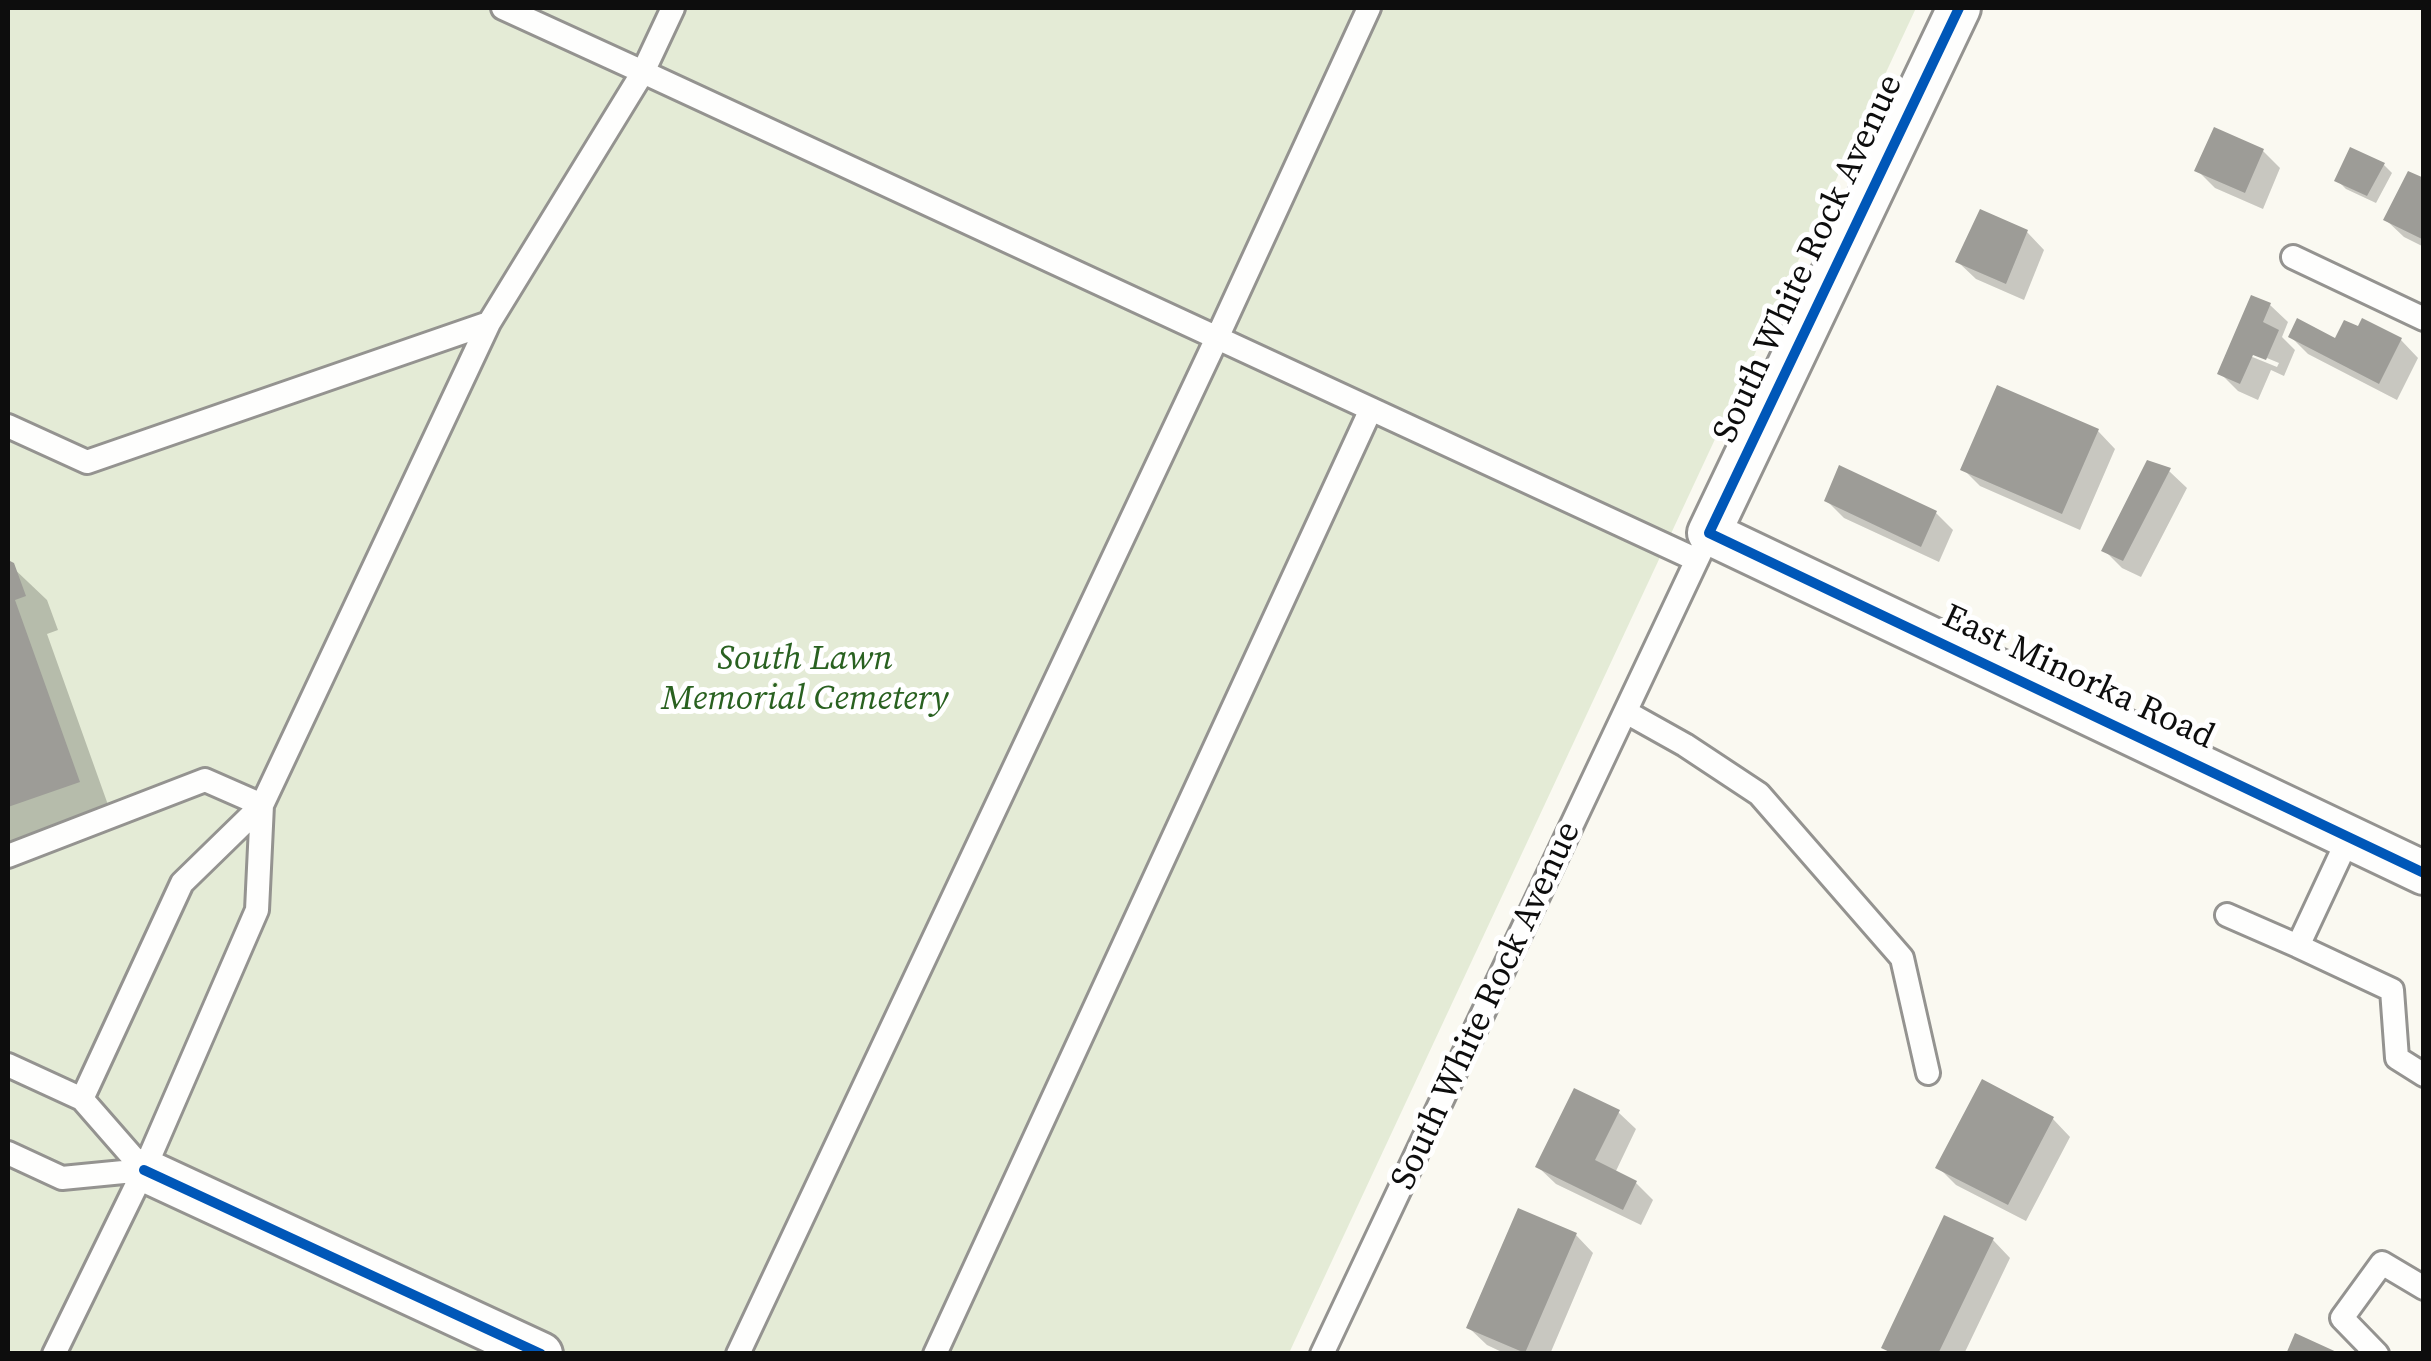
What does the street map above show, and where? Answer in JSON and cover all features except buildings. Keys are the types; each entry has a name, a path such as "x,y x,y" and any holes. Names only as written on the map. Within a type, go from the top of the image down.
{"street":[{"name":"South White Rock Avenue","path":"1703,546 1959,8"},
{"name":"East Minorka Road","path":"1703,546 2424,873"},
{"path":"144,1170 542,1354"}],"lane":[{"path":"504,8 1371,409 1703,546"},
{"path":"82,1099 182,883 262,805 489,323 642,72 672,8"},
{"path":"738,1354 1370,8"},
{"path":"2294,257 2424,320"},
{"path":"8,426 87,462 489,323"},
{"path":"935,1354 1371,409"},
{"name":"South White Rock Avenue","path":"1322,1354 1703,546"},
{"path":"1626,712 1759,794 1902,958 1928,1073"},
{"path":"8,856 205,780 262,805"},
{"path":"54,1354 144,1170 257,910 262,805"},
{"path":"2298,946 2348,837"},
{"path":"2227,915 2392,990 2397,1058 2424,1075"},
{"path":"8,1065 82,1099 144,1170"},
{"path":"8,1153 62,1178 144,1170"},
{"path":"2377,1354 2342,1318 2382,1263 2424,1288"}],"green space":[{"name":"South Lawn Memorial Cemetery","path":"8,8 1916,8 1289,1353 8,1354"}],"cycle path":[{"path":"1959,8 1709,533 2424,873"},
{"path":"144,1170 541,1354"}]}
